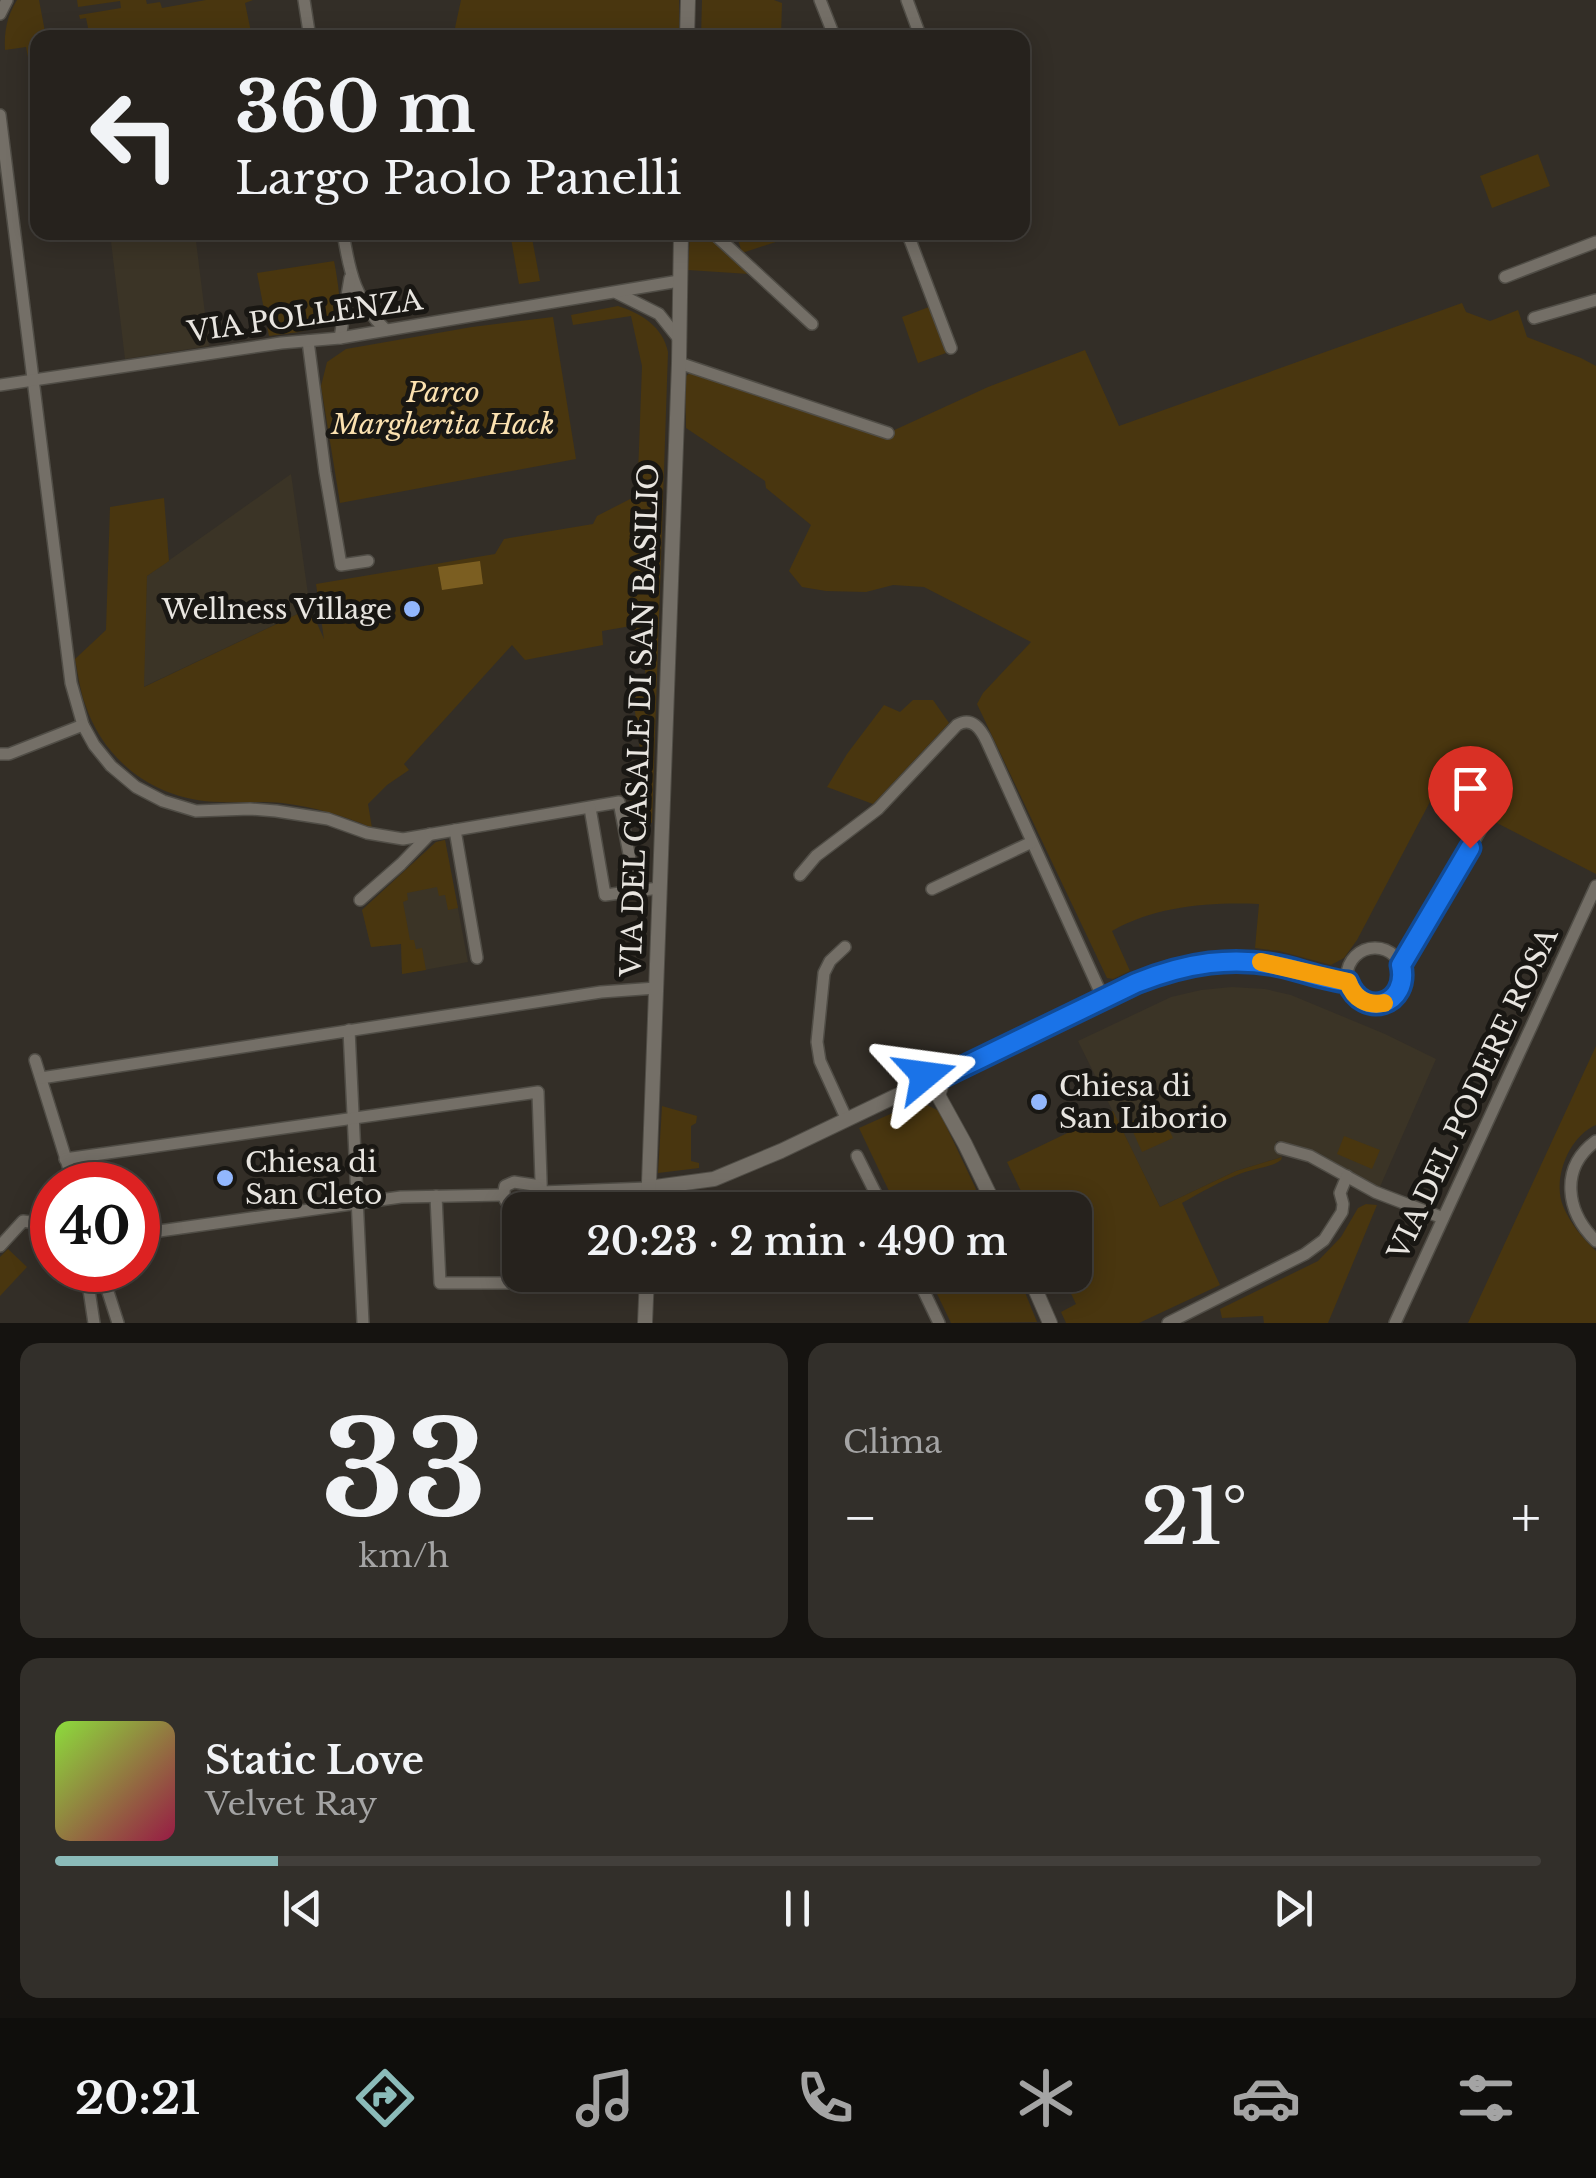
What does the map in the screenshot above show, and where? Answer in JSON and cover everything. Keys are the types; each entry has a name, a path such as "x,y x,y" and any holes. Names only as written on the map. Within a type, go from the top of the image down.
{"street":[{"path":"0,14 7,0"},
{"path":"304,0 309,30"},
{"path":"687,30 688,0"},
{"path":"820,0 832,30"},
{"path":"907,0 918,30"},
{"path":"1,124 70,683 83,726 111,766 136,786 196,812 250,810 293,814 404,839 619,802 636,890"},
{"path":"344,240 350,275 363,305 386,330"},
{"name":"VIA DEL CASALE DI SAN BASILIO","path":"648,1192 681,240"},
{"path":"721,240 812,324"},
{"path":"910,240 951,348"},
{"path":"1505,277 1596,242"},
{"path":"340,338 350,275"},
{"name":"VIA POLLENZA","path":"0,386 264,345 340,338 680,281"},
{"path":"617,292 659,314 679,339"},
{"path":"1534,318 1596,300"},
{"path":"308,341 341,565 368,561"},
{"path":"679,363 888,432"},
{"path":"800,875 816,856 878,810 953,728 963,722 975,725 1103,998"},
{"path":"0,754 10,754 83,726"},
{"path":"590,808 605,895 659,888"},
{"path":"1401,965 1380,948 1362,951 1350,964 1348,982 1358,998 1375,1004 1384,1003 1398,992 1402,984 1401,965 1488,819"},
{"path":"455,830 477,958"},
{"path":"360,900 430,834"},
{"path":"932,888 1032,842"},
{"name":"VIA DEL PODERE ROSA","path":"1395,1323 1596,886"},
{"path":"846,947 824,973 817,1047 847,1120"},
{"path":"940,1078 1164,972 1216,961 1261,962 1348,982"},
{"path":"41,1078 601,992 656,988"},
{"path":"349,1030 363,1323"},
{"path":"35,1060 66,1162"},
{"path":"920,1088 925,1075 940,1078 938,1095 966,1144 986,1192"},
{"path":"504,1192 505,1186 514,1182 534,1185 542,1192 648,1188 714,1179 920,1088"},
{"path":"920,1088 928,1096 938,1095"},
{"path":"65,1158 538,1092 542,1192"},
{"path":"1596,1141 1578,1160 1570,1184 1575,1213 1596,1241"},
{"path":"1282,1148 1310,1156 1375,1192 1443,1218"},
{"path":"857,1156 875,1192"},
{"path":"1168,1323 1305,1254 1324,1240 1342,1212 1340,1193 1347,1176"},
{"path":"160,1231 358,1202 502,1195"},
{"path":"436,1196 440,1283 502,1281"},
{"path":"0,1246 23,1221 30,1221"},
{"path":"89,1292 94,1323"},
{"path":"109,1292 118,1323"},
{"path":"645,1323 646,1292"},
{"path":"924,1292 939,1323"},
{"path":"1036,1292 1050,1323"}],"shaded area":[{"path":"111,240 196,240 209,346 125,359"},
{"path":"291,474 310,608 143,687 147,576"},
{"path":"480,561 483,584 442,590 438,567"},
{"path":"445,840 468,962 402,974 401,944 371,947 362,910 436,842"},
{"path":"1232,987 1291,995 1436,1059 1379,1189 1319,1153 1276,1141 1282,1157 1236,1171 1160,1207 1078,1041 1171,997"}],"green space":[{"path":"17,0 39,0 45,30 30,30 30,68 26,47 5,50 11,12"},
{"path":"77,0 146,0 147,4 160,2 162,8 206,0 253,0 245,3 251,30 89,30 86,18 80,19 79,15 121,8 120,1 78,7"},
{"path":"461,0 679,0 679,30 455,30"},
{"path":"702,0 782,3 781,30 701,30"},
{"path":"1538,154 1550,186 1492,208 1480,176"},
{"path":"511,240 532,240 540,281 519,284"},
{"path":"690,240 713,240 749,274 688,270"},
{"path":"738,240 782,240 742,253"},
{"path":"334,261 339,294 332,316 314,328 269,336 257,273"},
{"path":"1462,303 1466,312 1490,321 1518,310 1527,337 1596,366 1596,874 1497,823 1432,798 1357,940 1344,958 1331,965 1255,948 1259,904 1221,904 1165,911 1112,931 1130,971 1107,978 977,704 1031,642 924,587 893,585 866,592 802,587 789,571 811,525 766,488 765,481 686,428 685,377 691,372 884,438 988,387 1085,350 1119,426"},
{"path":"618,306 650,322 668,352 652,823 642,820 633,826 629,791 640,788 641,757 632,689 647,683 640,640 631,626 602,631 603,645 525,660 512,645 404,764 409,770 368,804 372,828 339,815 294,805 220,802 176,795 155,786 120,761 94,725 83,699 75,659 106,630 110,507 164,498 169,561 147,576 144,687 310,608 324,639 316,584 495,554 504,539 593,524 597,516 634,497 642,366 631,316 573,325 571,315"},
{"path":"929,307 946,353 918,363 902,317"},
{"name":"Parco Margherita Hack","path":"553,317 576,459 340,503 321,386 327,362 346,349"},
{"path":"913,700 933,700 949,723 873,804 827,787 884,705 900,712"},
{"path":"445,840 458,908 448,910 445,895 439,896 437,887 407,893 408,900 403,902 410,940 414,940 416,949 422,948 426,970 402,974 401,944 371,947 362,910 436,842"},
{"path":"1596,1046 1596,1125 1571,1148 1561,1171 1560,1195 1577,1230 1596,1251 1596,1323 1468,1323"},
{"path":"915,1103 939,1111 975,1192 889,1192 859,1128"},
{"path":"662,1106 697,1116 691,1126 691,1161 699,1163 699,1168 658,1173"},
{"path":"1159,1109 1173,1138 1142,1152 1129,1123"},
{"path":"1113,1111 1160,1207 1236,1171 1282,1157 1277,1163 1234,1176 1182,1203 1220,1285 1139,1323 1066,1323 1061,1312 1076,1304 1070,1292 1092,1292 1092,1192 1021,1192 1007,1162"},
{"path":"1344,1136 1380,1150 1372,1169 1337,1154"},
{"path":"1377,1205 1328,1323 1264,1323 1263,1316 1222,1318 1220,1309 1318,1261 1341,1237 1358,1208"},
{"path":"8,1249 27,1267 0,1296 0,1257"},
{"path":"936,1292 1025,1292 1037,1322 951,1323"}],"slow traffic":[{"path":"1261,962 1348,982 1358,998 1384,1003"}],"place":[{"name":"Wellness Village","path":"412,609"},
{"name":"Chiesa di San Liborio","path":"1039,1102"},
{"name":"Chiesa di San Cleto","path":"225,1178"}],"route":[{"path":"925,1075 940,1078 1136,983 1209,962 1245,960 1294,969 1348,982 1358,998 1384,1003 1398,992 1402,984 1401,965 1470,848"}]}
